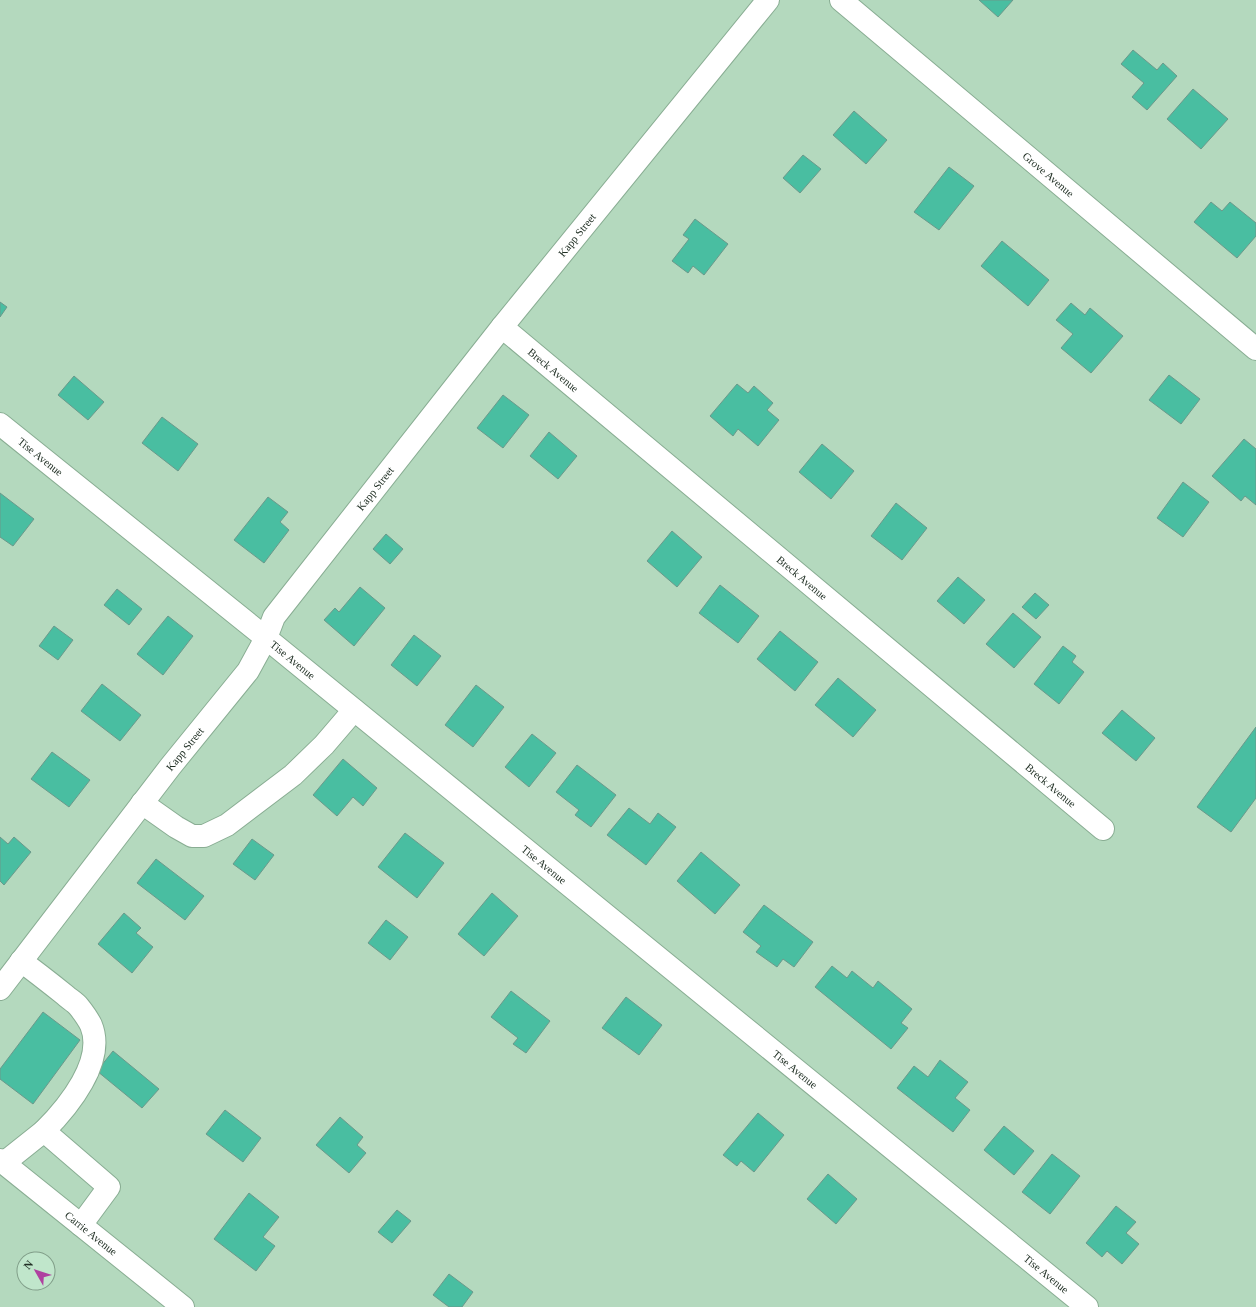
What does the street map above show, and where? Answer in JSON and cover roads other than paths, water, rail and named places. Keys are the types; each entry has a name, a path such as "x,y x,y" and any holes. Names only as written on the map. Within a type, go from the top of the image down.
{"street":[{"name":"Kapp Street","path":"0,988 170,767 248,671 266,638 274,617 502,327 768,0"},
{"name":"Grove Avenue","path":"841,0 1256,349"},
{"name":"Breck Avenue","path":"502,327 1103,829"},
{"name":"Tise Avenue","path":"0,424 266,638 1086,1307"},
{"path":"142,804 192,836 204,836 226,825 293,775 324,745 354,710"},
{"path":"2,1161 44,1131 58,1118 85,1077 92,1058 94,1043 91,1025 78,1006 21,961"},
{"path":"44,1131 109,1188 81,1225"},
{"name":"Carrie Avenue","path":"2,1161 183,1307"}]}
